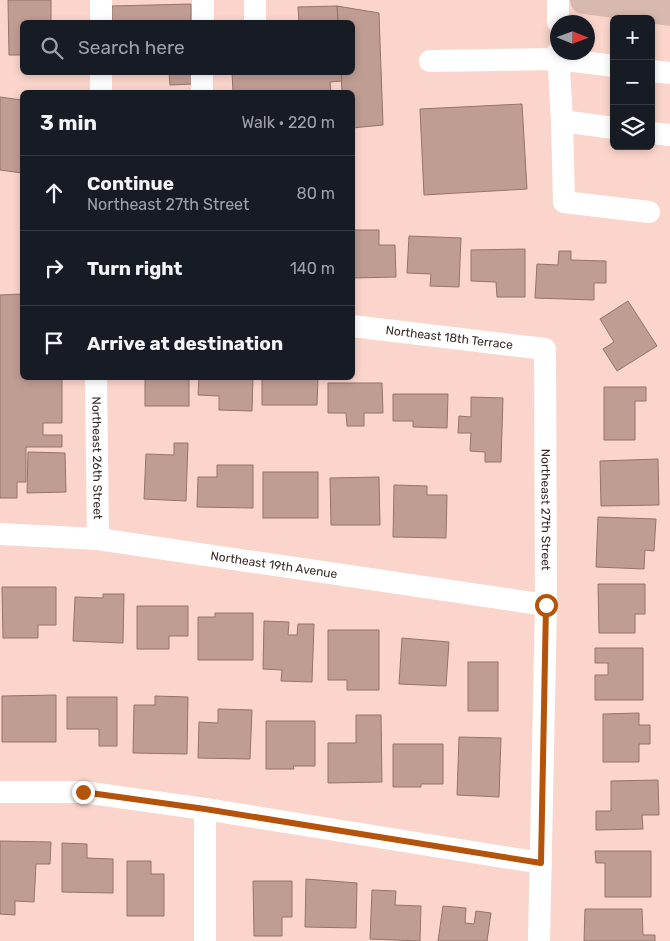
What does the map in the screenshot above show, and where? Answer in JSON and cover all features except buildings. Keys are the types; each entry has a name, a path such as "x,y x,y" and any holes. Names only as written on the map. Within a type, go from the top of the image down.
{"main road":[{"path":"584,0 663,8"}],"street":[{"path":"101,0 101,20"},
{"path":"203,0 203,20"},
{"path":"255,0 255,20"},
{"path":"558,0 558,15"},
{"path":"430,61 550,56"},
{"path":"558,60 564,202 649,212"},
{"path":"580,60 610,65"},
{"path":"655,71 670,73"},
{"path":"101,75 102,90"},
{"path":"202,75 202,90"},
{"path":"562,121 610,127"},
{"path":"655,133 670,135"},
{"name":"Northeast 18th Terrace","path":"355,326 545,349"},
{"name":"Northeast 27th Street","path":"539,941 546,605 545,349"},
{"name":"Northeast 26th Street","path":"96,380 98,539"},
{"name":"Northeast 19th Avenue","path":"0,534 98,539 546,605"},
{"path":"0,792 83,792 205,809 541,863"},
{"path":"205,809 205,941"}],"route":[{"path":"83,792 205,809 541,863 546,605"}]}
